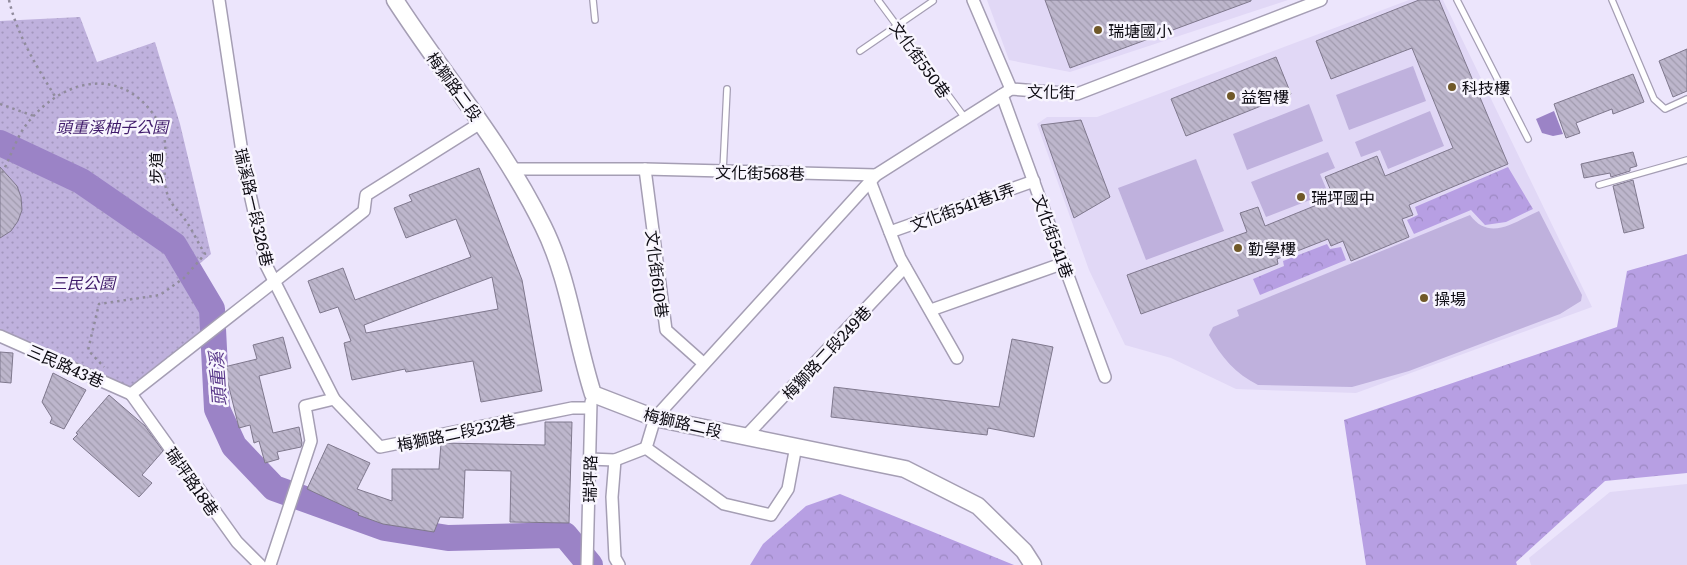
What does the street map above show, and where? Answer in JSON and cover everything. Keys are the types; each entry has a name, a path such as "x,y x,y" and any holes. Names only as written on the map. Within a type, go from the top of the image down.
{"street":[{"name":"瑞溪路一段326巷","path":"219,0 245,172 266,265 334,399"},
{"name":"梅獅路二段","path":"395,0 482,122 512,169 544,227 568,298 592,400 654,418 905,469 978,506 1024,551 1033,565"},
{"name":"文化街541巷","path":"973,0 1006,92 1034,181 1105,377"},
{"name":"文化街","path":"1006,92 1077,94 1320,0"},
{"path":"646,448 654,418 873,178 1006,92"},
{"path":"131,394 364,211 366,195 482,122"},
{"name":"文化街568巷","path":"512,169 645,169 873,178"},
{"name":"文化街610巷","path":"645,169 666,330 703,363"},
{"path":"873,178 890,232 905,267 957,358"},
{"name":"文化街541巷1弄","path":"890,232 1034,181"},
{"path":"931,310 1064,263"},
{"name":"梅獅路二段249巷","path":"746,436 905,267"},
{"name":"三民路43巷","path":"0,336 131,394"},
{"name":"瑞坪路18巷","path":"131,394 237,542 260,565"},
{"path":"270,565 311,441 305,406 334,399"},
{"name":"梅獅路二段232巷","path":"334,399 380,447 572,408 592,400"},
{"name":"瑞坪路","path":"588,565 589,459 592,400"},
{"path":"646,448 724,504 770,515 788,489 796,446"},
{"path":"589,459 615,460 646,448"},
{"path":"615,460 612,497 615,558 619,565"}],"lane":[{"path":"593,0 595,20"},
{"name":"文化街550巷","path":"878,0 964,118"},
{"path":"1456,0 1528,139"},
{"path":"1612,0 1654,99 1665,108 1687,99"},
{"path":"860,51 933,2"},
{"path":"723,171 727,89"},
{"path":"1599,185 1687,160"}],"path":[{"path":"9,0 13,18 34,62 56,98"},
{"name":"步道","path":"2,174 9,161 15,141 34,116 56,98 79,85 101,83 133,92 146,104 160,124 167,147 166,192 173,209 185,219 205,254 184,278 160,295 99,304 88,350 111,375 110,385"},
{"path":"0,104 34,116"}],"shaded area":[{"name":"瑞塘國小","path":"987,0 1288,0 1070,72 1009,60"},
{"name":"瑞坪國中","path":"1409,0 1443,0 1592,307 1356,393 1236,389 1171,358 1125,345 1089,270 1037,124 1047,117 1097,117"},
{"path":"1554,111 1563,134 1553,136 1542,133 1536,119"},
{"path":"1687,484 1687,565 1531,565 1529,558 1610,492"}],"green space":[{"path":"80,17 97,62 155,42 180,124 211,254 190,272 212,309 214,333 131,394 0,336 0,21"},
{"path":"1413,66 1426,101 1349,130 1336,95"},
{"path":"1309,104 1323,141 1247,170 1233,134"},
{"path":"1430,111 1444,146 1388,169 1380,150 1361,157 1355,142"},
{"path":"1328,152 1335,168 1320,174 1328,193 1266,217 1251,182"},
{"path":"1196,159 1224,231 1146,260 1118,188"},
{"path":"1508,167 1533,209 1506,222 1485,225 1471,210 1414,234 1407,220 1418,215 1415,207"},
{"name":"操場","path":"1539,211 1582,295 1581,301 1560,314 1409,371 1352,387 1258,385 1243,376 1230,364 1209,335 1213,327 1239,316 1237,310 1470,215 1478,223 1494,228 1511,224"},
{"path":"1327,244 1330,249 1341,247 1346,260 1260,295 1253,279 1284,266 1283,261"},
{"path":"1687,254 1687,473 1605,481 1516,562 1517,565 1366,565 1344,420 1617,327 1627,271"},
{"path":"840,494 1014,565 750,565 763,544 806,506"}],"building":[{"path":"1045,0 1251,0 1251,1 1070,68"},
{"path":"1419,0 1439,0 1508,164 1409,205 1413,215 1402,219 1409,237 1351,261 1343,241 1331,246 1328,239 1277,259 1278,264 1141,314 1127,275 1247,232 1240,213 1258,207 1265,226 1334,198 1325,177 1377,156 1385,176 1453,148 1412,48 1331,79 1316,41"},
{"path":"1687,49 1687,91 1673,97 1659,61"},
{"name":"益智樓","path":"1276,57 1291,94 1186,136 1171,99"},
{"path":"1633,74 1644,102 1613,114 1612,109 1576,123 1580,133 1566,138 1554,104"},
{"path":"1081,120 1110,197 1074,218 1041,125"},
{"path":"1633,152 1637,166 1630,168 1630,171 1611,177 1610,173 1584,178 1581,164"},
{"path":"0,167 17,186 21,197 22,210 18,221 11,231 0,238"},
{"path":"479,168 522,280 542,391 481,402 473,361 406,372 405,369 352,380 344,343 351,341 338,307 320,313 308,281 343,268 355,300 471,257 456,219 406,238 394,208 412,201 409,195","holes":["492,277 498,309 366,333 364,325"]},
{"path":"1633,180 1644,228 1624,233 1613,186"},
{"path":"283,337 291,368 259,376 273,433 299,427 302,443 301,447 277,452 279,459 265,463 259,441 254,443 250,425 239,428 224,367 257,359 253,345"},
{"path":"1012,339 1053,347 1034,437 988,428 987,435 831,417 834,387 999,407"},
{"path":"0,352 13,353 11,383 0,382"},
{"path":"53,373 86,390 64,429 50,423 52,418 42,402"},
{"path":"109,395 145,426 163,451 142,475 152,483 139,497 73,439"},
{"path":"545,422 572,422 569,523 510,522 511,471 465,470 463,518 440,517 434,532 383,524 358,515 359,513 307,489 328,444 370,463 357,489 392,501 392,469 439,469 441,443 545,445"}],"waterway":[{"name":"頭重溪","path":"0,143 81,181 174,245 212,309 217,409 234,446 274,488 385,528 448,538 565,535 590,565"}],"place":[{"name":"瑞塘國小","path":"1098,30"},
{"name":"科技樓","path":"1452,87"},
{"name":"益智樓","path":"1231,96"},
{"name":"瑞坪國中","path":"1301,197"},
{"name":"勤學樓","path":"1238,248"},
{"name":"操場","path":"1424,298"}],"park label":[{"name":"頭重溪柚子公園","path":"112,126"},
{"name":"三民公園","path":"83,282"}]}
